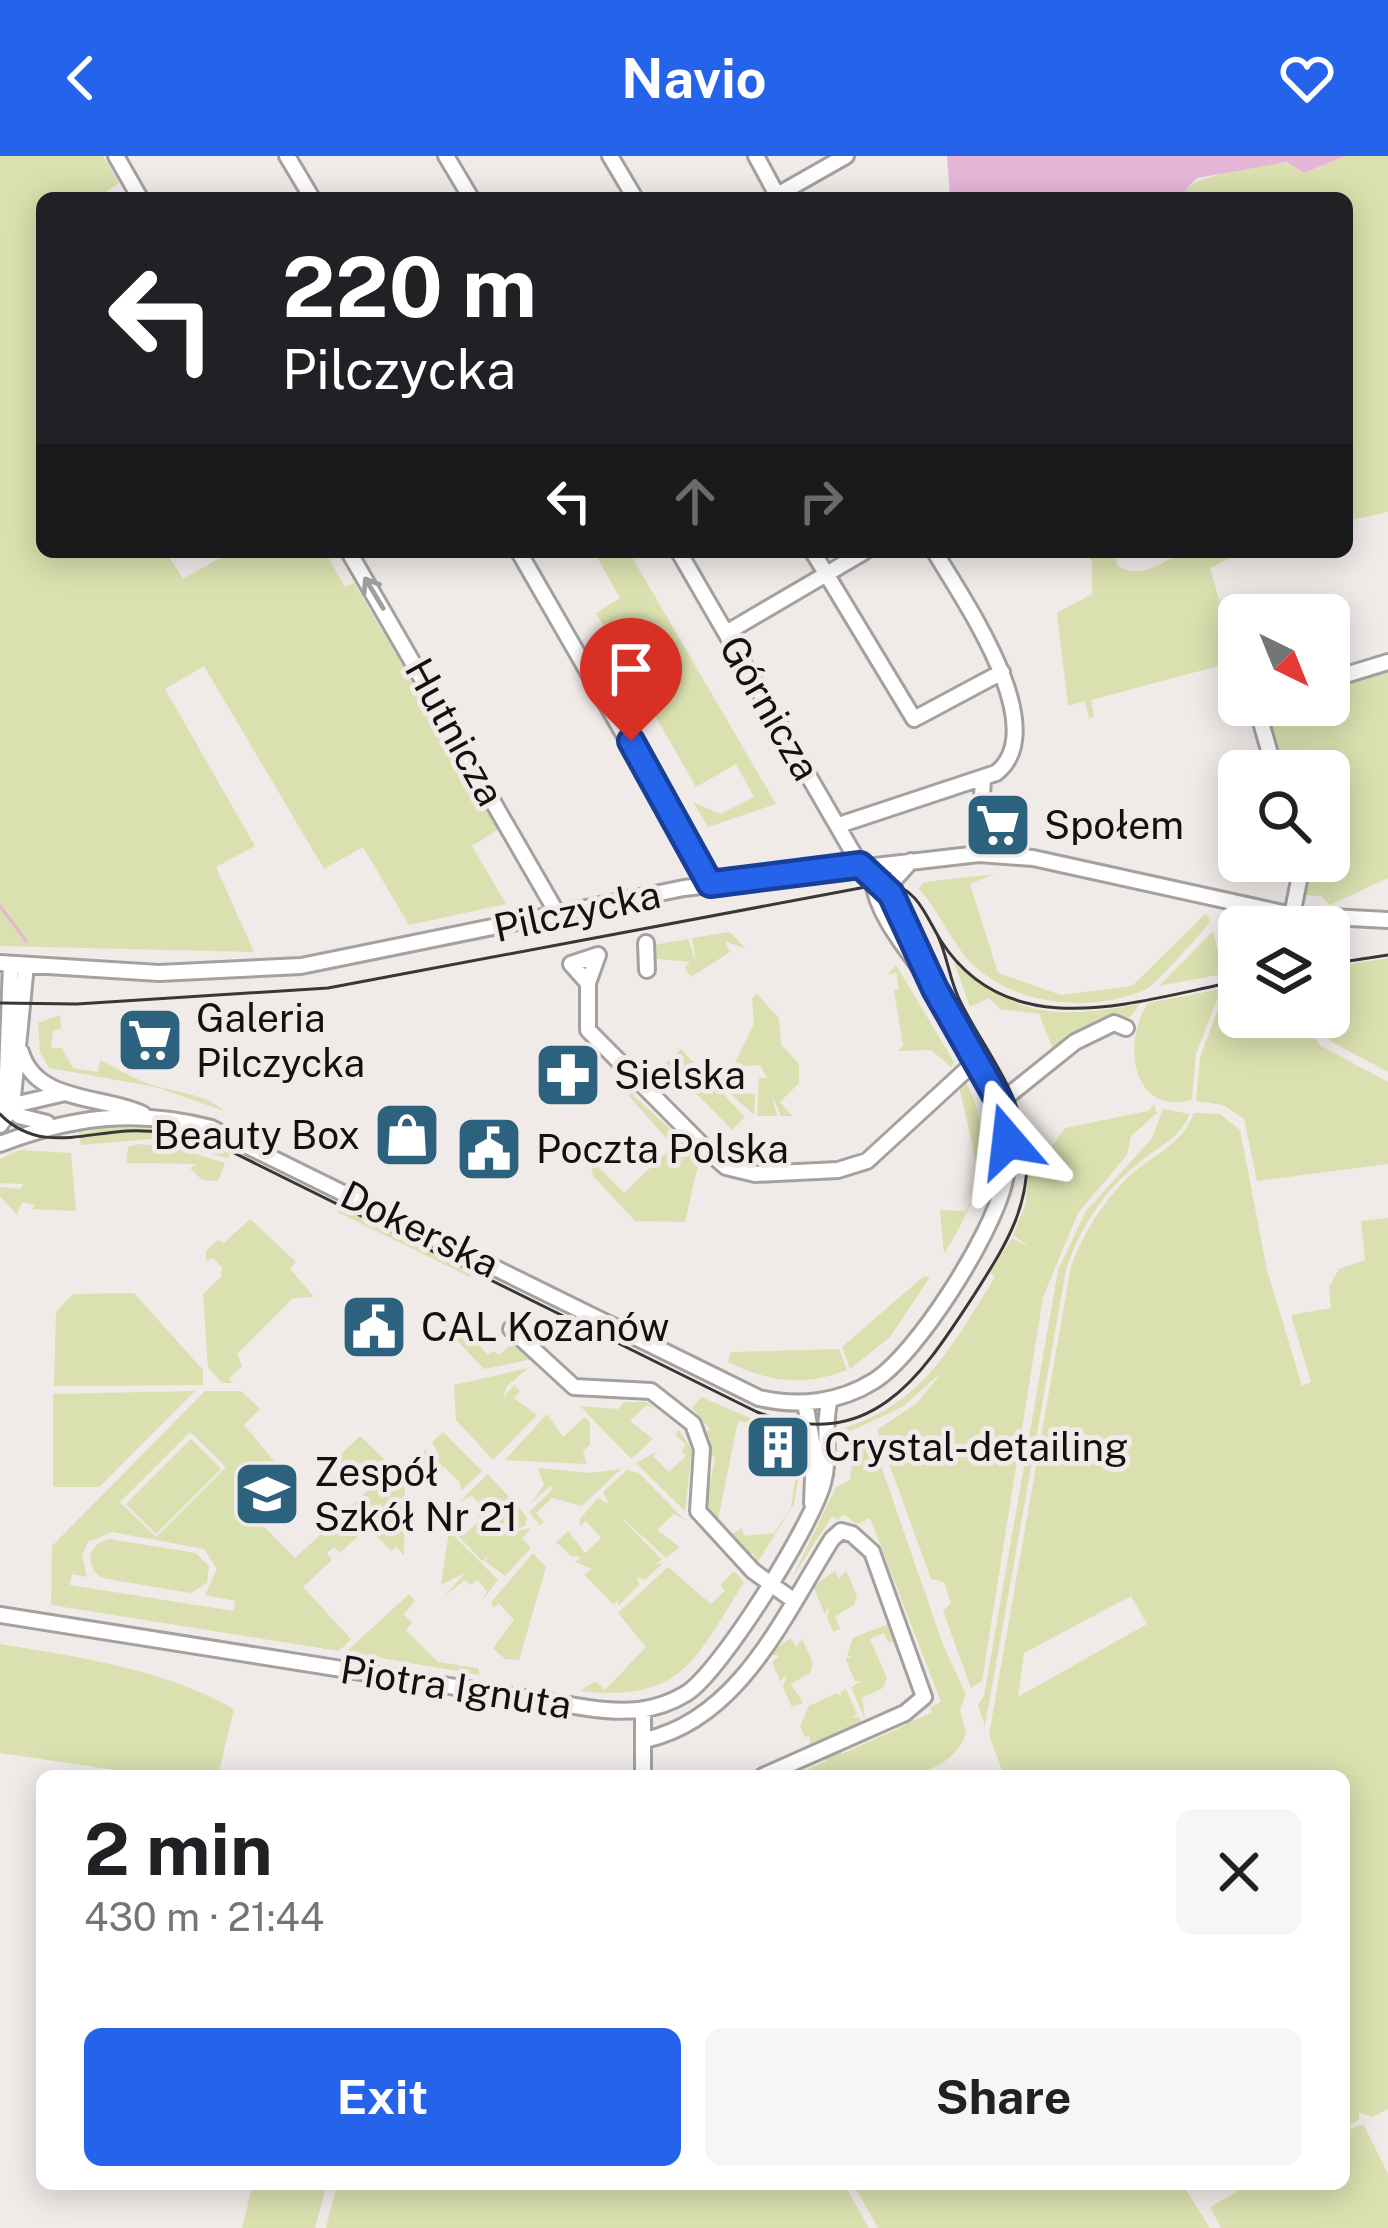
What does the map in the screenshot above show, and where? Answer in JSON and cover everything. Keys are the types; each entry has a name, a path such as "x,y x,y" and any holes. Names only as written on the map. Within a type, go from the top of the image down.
{"street":[{"path":"116,156 137,192"},
{"path":"286,156 308,192"},
{"path":"446,156 467,192"},
{"path":"610,156 631,192"},
{"path":"756,156 773,192"},
{"path":"782,192 845,156"},
{"name":"Hutnicza","path":"353,558 557,913"},
{"path":"522,558 710,884"},
{"name":"Górnicza","path":"682,558 873,881"},
{"path":"817,558 914,719 1002,672"},
{"path":"726,633 854,558"},
{"path":"839,825 983,778 1010,757 1010,696 1002,672 938,558"},
{"path":"1350,674 1388,662"},
{"path":"979,854 983,778"},
{"name":"Pilczycka","path":"12,964 159,973 301,966 710,884 979,854 1033,858 1251,906"},
{"path":"891,894 895,879 911,861"},
{"path":"873,881 891,894 935,989"},
{"path":"818,1401 875,1380 907,1351 987,1226 1007,1169 1000,1103 935,989 899,937 873,881"},
{"name":"Pilczycka","path":"1350,918 1381,920"},
{"path":"646,943 647,970"},
{"path":"12,964 20,1042 32,1073 64,1094"},
{"path":"8,1102 12,964"},
{"path":"588,983 588,1030 711,1154 726,1166 755,1174 838,1170 867,1162 977,1060"},
{"path":"1000,1103 1075,1042 1114,1023 1126,1028"},
{"path":"0,1125 20,1042"},
{"name":"Dokerska","path":"8,1102 64,1094 119,1102 143,1114 215,1130 737,1389 776,1402 818,1401"},
{"path":"8,1102 31,1122 57,1123"},
{"name":"Dokerska","path":"57,1123 143,1114"},
{"path":"0,1144 57,1123"},
{"name":"Dokerska","path":"512,1329 574,1388 651,1390 693,1424 702,1443 698,1511 767,1583 793,1600"},
{"name":"Piotra Ignuta","path":"812,1508 818,1401"},
{"name":"Piotra Ignuta","path":"0,1615 588,1708 644,1710 676,1699 705,1678 812,1508 825,1478 818,1401"},
{"path":"645,1740 686,1726 719,1702 746,1673 835,1534 845,1532 872,1552 924,1697 905,1713 777,1770"},
{"path":"643,1770 644,1710"}],"green space":[{"path":"0,156 103,156 119,183 106,192 36,192 36,558 170,558 183,579 220,558 328,558 345,587 354,583 499,829 472,846 506,904 409,925 363,847 324,869 204,666 165,689 255,846 216,867 254,952 0,946"},
{"path":"1345,156 1388,156 1388,512 1353,520 1353,192 1186,189 1221,174 1270,165 1295,162 1304,173"},
{"path":"597,558 632,558 776,804 708,827 693,802 720,814 754,797 736,764 696,787 596,613 620,598"},
{"path":"1089,558 1115,558 1118,566 1135,571 1172,558 1229,558 1210,568 1218,596 1218,666 1091,700 1094,717 1089,718 1085,701 1068,706 1057,613 1092,594"},
{"path":"1388,669 1388,878 1330,905 1321,896 1306,895 1309,882 1350,882 1350,750 1274,750 1268,726 1350,726 1350,677"},
{"path":"994,874 970,884 998,973 1061,995 1132,986 1206,913 1210,921 1147,989 1083,1003 1038,998 979,970 918,888 925,882"},
{"path":"1213,931 1218,975 1159,986"},
{"path":"730,932 746,949 725,941 730,952 691,977 685,968 690,962 650,958 653,945 688,939 696,962 692,938"},
{"path":"1388,958 1388,1072 1328,1038 1350,1038 1350,964"},
{"path":"954,962 999,994 1040,1010 1085,1012 1140,1004 1130,1017 1115,1016 1054,1052 1039,1014 1000,1009 989,998 970,1007"},
{"path":"896,965 954,1062 951,1067 931,1050 898,1051 903,1045 894,991 899,989 896,972 888,975"},
{"path":"1218,990 1196,1054 1192,1100 1172,1102 1156,1097 1137,1072 1135,1037 1148,1003"},
{"path":"757,994 779,1018 781,1044 799,1064 799,1083 780,1102 792,1116 781,1116 772,1095 777,1116 757,1116 759,1078 767,1078 760,1065 744,1066 742,1092 755,1095 754,1115 723,1087 754,1024 752,998"},
{"path":"1218,1009 1218,1038 1314,1038 1388,1082 1388,1164 1257,1181 1244,1119 1223,1105 1196,1101 1200,1057"},
{"path":"60,1015 61,1029 53,1030 51,1048 62,1048 73,1068 98,1072 100,1060 144,1082 208,1100 224,1111 156,1087 49,1068 40,1052 38,1023"},
{"path":"681,1049 745,1117 732,1130 678,1075 665,1075 667,1086 655,1073"},
{"path":"963,1076 980,1123 979,1175 959,1086"},
{"path":"638,1090 633,1095 700,1156 685,1222 635,1221 593,1176 589,1157 624,1193 673,1146 628,1095"},
{"path":"1154,1104 1157,1113 1131,1136 1127,1155 1078,1213 1043,1297 982,1681 971,1688 943,1611 951,1603 944,1582 931,1579 877,1430 917,1403 941,1373 902,1407 851,1431 843,1428 871,1418 915,1388 965,1326 1012,1238 1030,1248 1013,1235 1026,1203 1029,1156 1046,1155 1065,1128 1148,1111"},
{"path":"1163,1109 1190,1114 1173,1137 1102,1200 1066,1270 985,1726 978,1705 984,1696 1058,1270 1086,1211 1152,1138"},
{"path":"1194,1113 1220,1114 1240,1130 1267,1270 1302,1386 1311,1382 1291,1315 1331,1308 1329,1287 1339,1269 1365,1260 1361,1221 1388,1218 1388,2109 1373,2117 1359,2113 1359,2120 1350,2124 1350,1770 1002,1770 989,1735 1071,1266 1110,1198 1127,1178 1174,1142","holes":["1131,1596 1147,1624 1018,1697 1024,1653"]},
{"path":"104,1127 167,1129 235,1145 228,1158 150,1139 81,1145 78,1129 84,1133"},
{"path":"128,1147 177,1148 225,1163 218,1181 202,1180 190,1168 197,1164 126,1163"},
{"path":"20,1150 71,1153 76,1211 32,1209 35,1205 22,1202 17,1215 0,1196 0,1187 21,1189 23,1184 0,1183 0,1159"},
{"path":"976,1188 968,1210 944,1254 940,1210 966,1211"},
{"path":"345,1203 475,1267 470,1277 337,1212"},
{"path":"250,1219 296,1262 290,1269 314,1297 293,1298 237,1354 242,1366 229,1379 233,1383 222,1383 208,1367 203,1294 221,1277 222,1268 213,1258 206,1261 206,1251 218,1240 224,1243"},
{"path":"924,1276 930,1277 890,1337 850,1369 842,1347"},
{"path":"134,1293 203,1370 203,1385 54,1386 56,1312 73,1294"},
{"path":"459,1312 469,1323 463,1328 488,1355 494,1351 499,1355 516,1340 533,1359 484,1369 444,1327"},
{"path":"839,1349 847,1370 816,1379 772,1378 728,1362 731,1352"},
{"path":"528,1368 507,1386 503,1398 514,1385 520,1391 514,1398 537,1415 493,1460 456,1420 454,1385"},
{"path":"195,1391 99,1487 53,1487 53,1394"},
{"path":"205,1391 241,1391 260,1409 244,1425 280,1468 238,1509 252,1524 258,1520 295,1558 391,1469 405,1484 404,1555 396,1547 391,1551 368,1527 340,1553 334,1547 327,1553 332,1560 303,1587 351,1639 339,1651 51,1605 52,1546","holes":["190,1432 226,1467 156,1537 120,1502","112,1532 204,1549 217,1569 205,1595 235,1601 234,1611 70,1585 72,1574 87,1577 82,1555 88,1542"]},
{"path":"701,1397 788,1434 803,1447 794,1504 756,1565 751,1563 756,1557 752,1553 747,1558 732,1534 742,1528 744,1536 774,1533 791,1508 798,1459 754,1424 738,1421 717,1525 703,1512 702,1488 709,1489 715,1457 708,1455 710,1438 704,1434 710,1429 692,1408"},
{"path":"624,1402 646,1402 658,1411 647,1405 630,1421 653,1439 631,1459 580,1406 618,1409"},
{"path":"547,1414 563,1437 585,1417 590,1423 590,1445 583,1451 587,1464 505,1460"},
{"path":"679,1430 692,1450 685,1511 636,1463 658,1451 653,1456 669,1472 686,1456 681,1451 686,1445 675,1434"},
{"path":"443,1432 482,1471 461,1491 460,1483 444,1466 423,1485 424,1449 441,1460 432,1442"},
{"path":"860,1435 876,1451 943,1645 966,1694 960,1709 966,1734 954,1753 926,1770 807,1770 826,1761 824,1754 838,1748 842,1754 906,1725 905,1718 912,1715 910,1722 932,1713 930,1707 941,1702 870,1518 857,1524 843,1514 838,1520 832,1516 791,1580 836,1487 850,1480 854,1441"},
{"path":"360,1436 385,1460 354,1487 331,1464"},
{"path":"191,1439 221,1469 156,1534 126,1504"},
{"path":"538,1468 590,1473 621,1469 582,1506 552,1498 536,1513 544,1522 540,1525 529,1512 553,1489 550,1486 530,1504 544,1485"},
{"path":"627,1470 639,1473 685,1520 674,1514 657,1530 680,1547 666,1558 617,1513 662,1560 653,1565 664,1562 645,1580 637,1577 639,1585 618,1606 618,1599 614,1605 584,1574 592,1569 575,1562 581,1557 571,1556 556,1542 568,1531 585,1553 601,1538 586,1521 580,1526 580,1519 598,1498 609,1504 603,1492"},
{"path":"488,1474 508,1496 508,1510 511,1498 527,1518 525,1526 507,1533 531,1528 522,1538 531,1548 505,1576 485,1561 489,1555 482,1561 452,1529 456,1525 465,1534 481,1519 476,1513 482,1507 472,1496 460,1501"},
{"path":"449,1531 498,1580 481,1602 487,1591 477,1580 471,1585 465,1580 444,1596 465,1573 441,1585"},
{"path":"109,1539 196,1553 209,1566 207,1583 191,1593 102,1578 92,1568 90,1556"},
{"path":"533,1553 546,1567 519,1660 505,1659 493,1648 514,1620 499,1603 493,1608 492,1601"},
{"path":"668,1567 711,1604 725,1591 720,1585 734,1571 744,1582 698,1653 664,1682 614,1693 580,1691 595,1681 605,1690 646,1647 618,1613"},
{"path":"835,1571 839,1579 846,1571 857,1595 854,1605 835,1616 840,1629 833,1632 827,1617 830,1605 825,1614 813,1586"},
{"path":"409,1594 415,1601 404,1614 412,1623 406,1630 438,1662 478,1668 480,1675 346,1652"},
{"path":"890,1623 897,1643 888,1642 884,1633 870,1639 887,1678 883,1688 862,1698 865,1719 851,1687 861,1681 855,1681 845,1658 852,1658 847,1655 853,1638"},
{"path":"791,1638 796,1647 802,1639 813,1663 810,1673 791,1684 803,1703 792,1707 783,1687 787,1675 780,1681 772,1662 779,1656 768,1654"},
{"path":"0,1644 150,1674 234,1709 219,1770 115,1770 0,1753"},
{"path":"846,1689 857,1714 852,1718 859,1717 862,1723 809,1746 810,1736 805,1737 800,1726 809,1706 837,1693 842,1698 840,1692"},
{"path":"1364,2125 1388,2174 1388,2228 1221,2228 1210,2207 1240,2190 1350,2190 1350,2129"},
{"path":"252,2190 325,2190 315,2228 242,2228"},
{"path":"336,2190 847,2190 869,2228 326,2228"},
{"path":"856,2190 1186,2190 1210,2228 878,2228"}],"shaded area":[{"path":"947,156 1345,156 1304,173 1287,162 1197,178 1187,192 950,192"}],"waterway":[{"path":"0,906 26,941"}],"tram line":[{"path":"0,1003 77,1004 328,988 887,883 914,897 941,941 969,974 1002,995 1039,1006 1078,1008 1218,986"},
{"path":"0,1114 14,1126 44,1137 148,1131 212,1142 757,1412 797,1423 831,1424 862,1416 912,1380 974,1295 1021,1205 1027,1165 1022,1124 1000,1070 957,995 937,934"},
{"path":"1350,961 1388,955"}],"place":[{"name":"Społem","path":"998,825"},
{"name":"Galeria Pilczycka","path":"150,1040"},
{"name":"Sielska","path":"568,1075"},
{"name":"Beauty Box","path":"407,1135"},
{"name":"Poczta Polska","path":"489,1149"},
{"name":"CAL Kozanów","path":"374,1327"},
{"name":"Crystal-detailing","path":"778,1447"},
{"name":"Zespół Szkół Nr 21","path":"267,1494"}],"route":[{"path":"631,741 710,884 860,865 890,892 935,989 1000,1103 1008,1141"}]}
